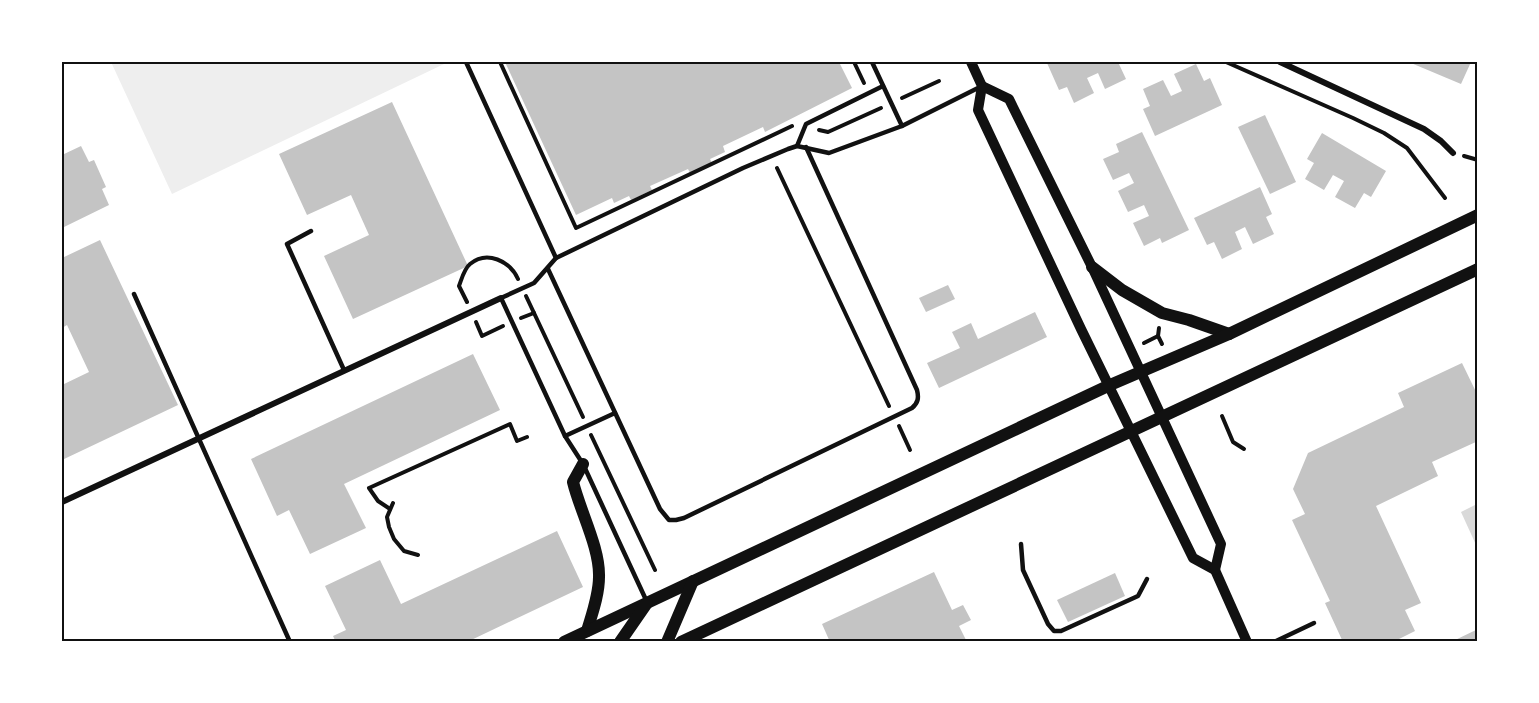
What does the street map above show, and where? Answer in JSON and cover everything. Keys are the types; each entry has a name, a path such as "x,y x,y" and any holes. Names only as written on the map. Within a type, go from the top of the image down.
{"main road":[{"path":"564,642 1110,386 1229,334 1478,215"},
{"path":"1092,267 1122,290 1162,313 1229,334"},
{"path":"681,642 1478,269"},
{"path":"583,464 573,482 578,504 597,556 600,574 587,631"},
{"path":"667,642 693,581"},
{"path":"620,642 647,602"}],"street":[{"path":"971,62 982,86 978,110 1194,558 1215,570 1247,642"},
{"path":"1280,62 1424,129 1453,153"},
{"path":"982,86 1009,99 1092,267 1221,544 1215,570"},
{"path":"62,502 501,298"}],"lane":[{"path":"466,62 556,258"},
{"path":"872,62 902,126"},
{"path":"797,146 806,124 883,86"},
{"path":"647,602 583,464 565,436 501,298 534,283 556,258 743,168 797,146 829,153 902,126 982,86"},
{"path":"548,269 660,509 669,520 676,520 895,417 917,404 919,396 806,147"},
{"path":"311,231 287,243 344,370"},
{"path":"134,294 290,642"},
{"path":"565,436 615,413"},
{"path":"1021,544 1023,570 1048,624 1054,631 1061,631 1138,596 1147,579"},
{"path":"1274,642 1314,623"}],"path":[{"path":"500,62 576,228"},
{"path":"1226,62 1353,118 1399,143 1407,148 1445,198"},
{"path":"777,168 910,450"},
{"path":"1144,343 1158,336 1162,344"},
{"path":"1222,416 1233,442 1244,448"},
{"path":"390,509 378,501 369,488 510,424 518,441 527,437"},
{"path":"393,503 387,517 394,539 404,551 418,555"}],"shaded area":[{"path":"111,62 445,62 172,194"},
{"path":"1477,504 1477,547 1461,512"}],"building":[{"path":"505,62 839,62 852,88 765,132 763,127 723,146 725,152 710,159 712,163 690,173 688,169 650,186 652,190 631,200 629,196 614,203 612,198 576,215"},
{"path":"1118,62 1126,79 1105,89 1098,73 1087,78 1094,93 1074,103 1067,87 1059,90 1047,63"},
{"path":"1412,62 1471,62 1461,84"},
{"path":"1196,64 1204,81 1210,78 1222,105 1155,136 1143,109 1150,106 1143,89 1163,80 1171,96 1182,91 1174,74"},
{"path":"392,102 468,266 353,319 324,256 369,235 351,195 307,215 279,154"},
{"path":"1265,115 1296,182 1270,194 1238,127"},
{"path":"1142,132 1189,230 1162,243 1160,238 1144,246 1133,223 1149,216 1144,205 1128,212 1118,191 1134,183 1129,173 1113,180 1103,159 1119,152 1116,144"},
{"path":"1322,133 1386,171 1371,197 1364,193 1355,208 1335,197 1344,181 1333,175 1324,190 1305,179 1314,163 1307,159"},
{"path":"81,146 89,162 94,160 106,187 102,189 109,205 62,228 62,155"},
{"path":"1260,187 1272,214 1266,217 1274,234 1253,244 1245,227 1235,232 1242,249 1222,259 1214,242 1207,245 1194,218"},
{"path":"100,240 178,405 62,460 62,385 89,372 67,325 62,328 62,258"},
{"path":"948,285 955,299 926,312 919,298"},
{"path":"1035,312 1047,337 939,388 927,363 960,348 952,332 971,323 978,339"},
{"path":"473,354 500,410 344,484 366,528 310,554 289,510 277,516 251,459"},
{"path":"1462,363 1478,396 1478,441 1432,462 1438,476 1376,506 1421,603 1405,610 1415,631 1393,642 1343,642 1325,603 1330,601 1292,520 1305,514 1293,489 1308,453 1404,407 1398,393"},
{"path":"557,531 583,587 467,642 336,642 333,636 346,630 325,586 380,560 401,604"},
{"path":"934,572 952,610 963,605 971,620 959,626 967,642 830,642 822,624"},
{"path":"1115,573 1125,596 1068,622 1057,600"},
{"path":"1478,629 1478,642 1451,642"}]}
